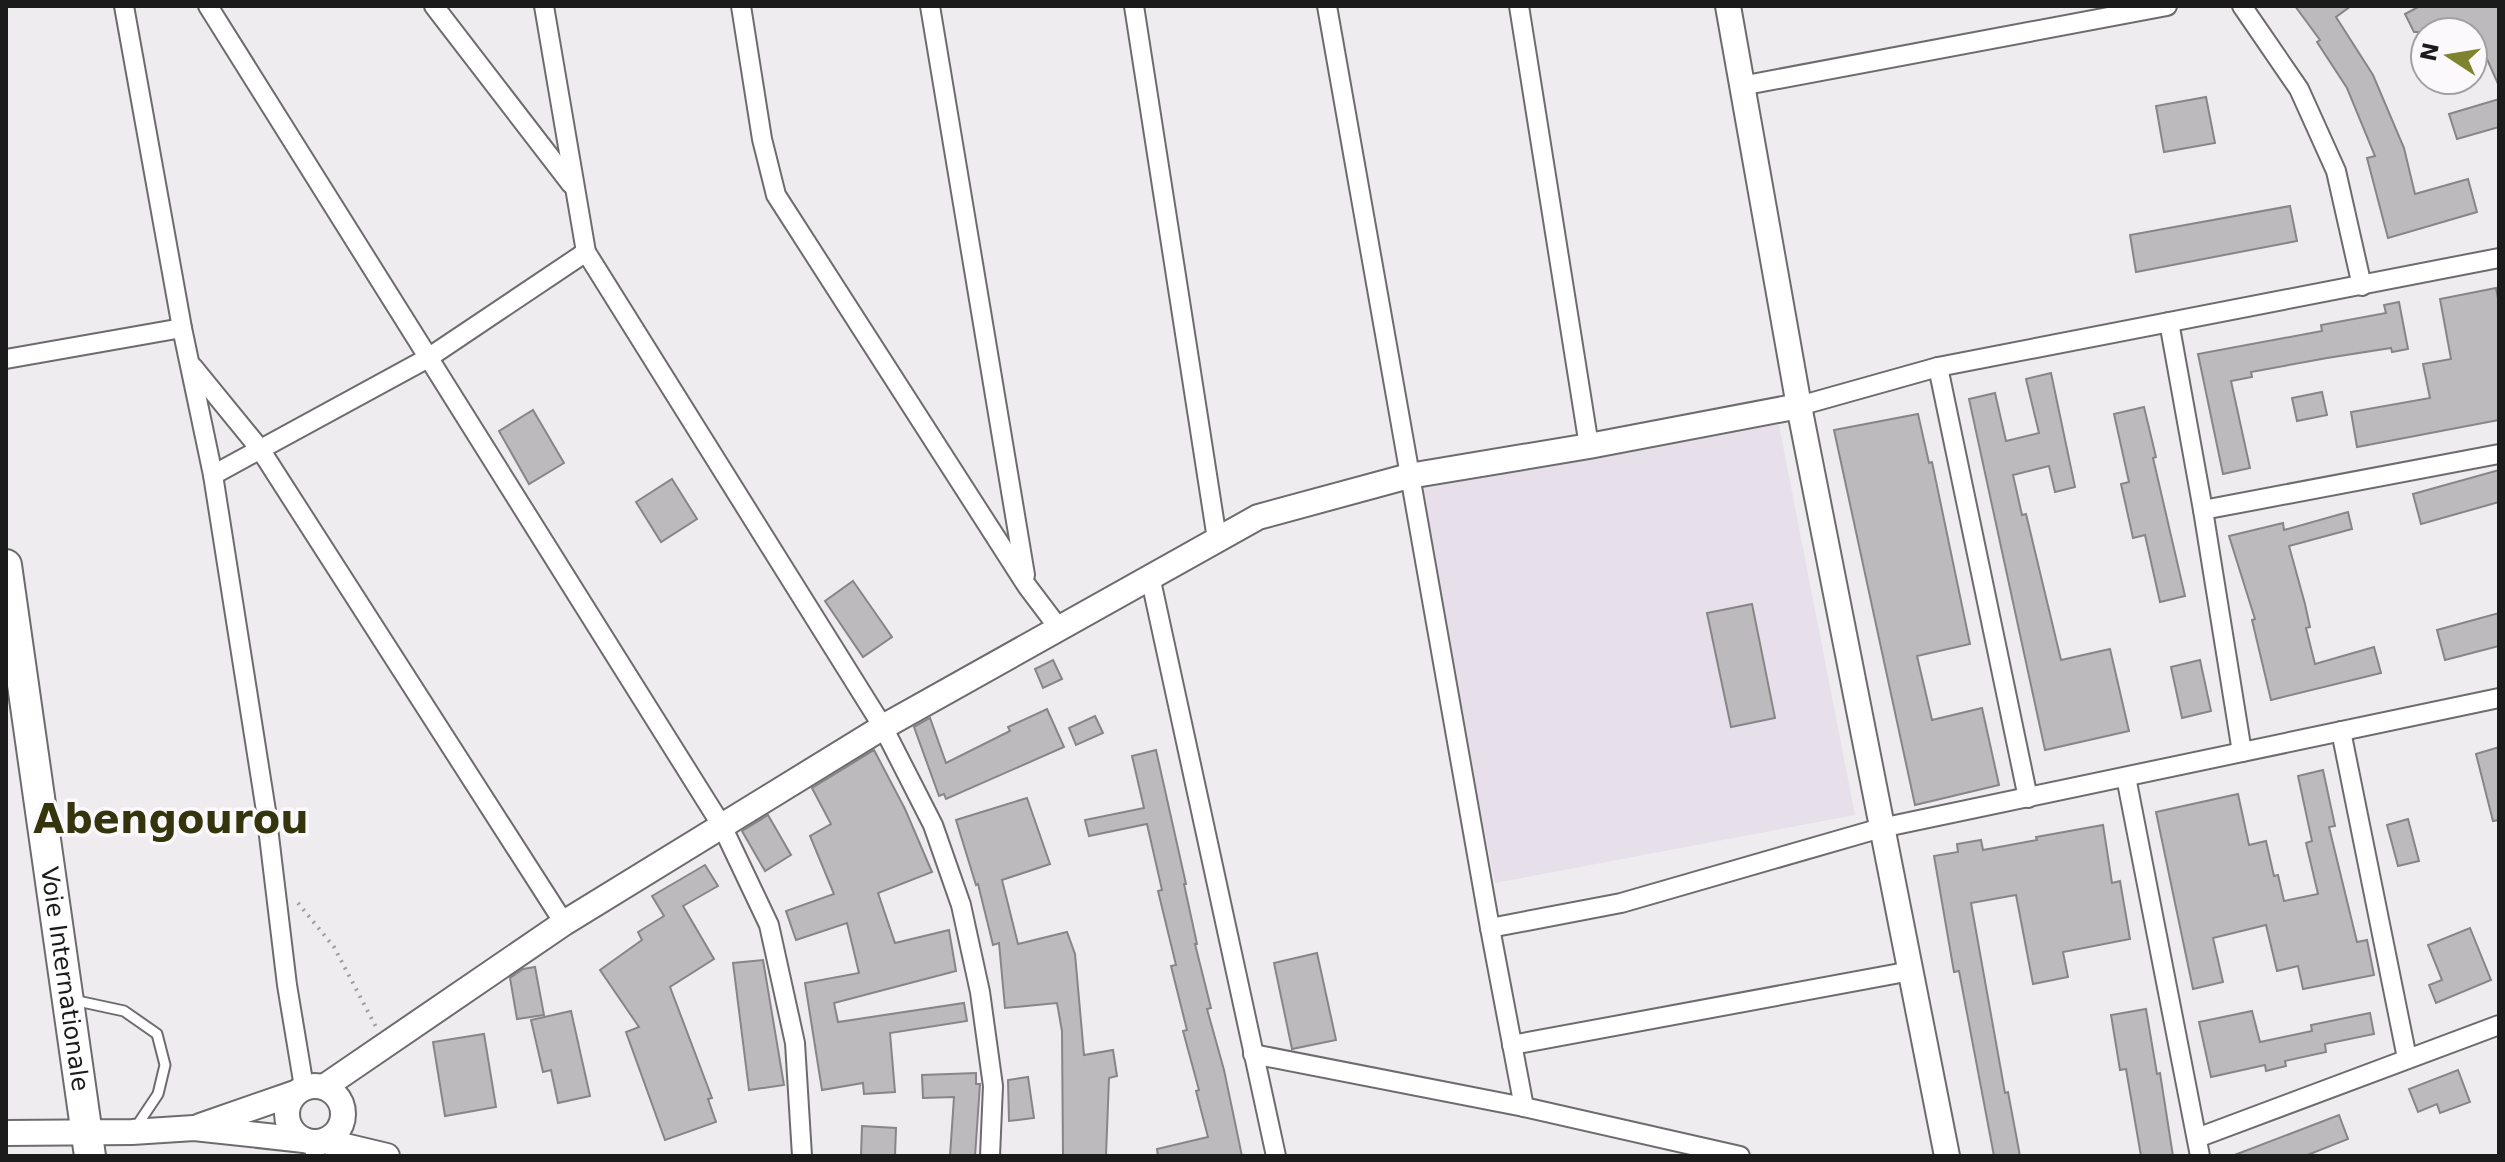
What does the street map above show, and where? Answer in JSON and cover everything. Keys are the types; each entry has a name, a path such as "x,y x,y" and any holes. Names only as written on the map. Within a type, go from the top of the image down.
{"main road":[{"name":"Voie Internationale","path":"6,565 89,1144"}],"street":[{"path":"124,6 182,328 213,475 276,876 287,985 308,1089"},
{"path":"208,6 722,826 769,925 795,1043 802,1156"},
{"path":"434,6 574,189"},
{"path":"544,6 586,252 883,727 933,825 961,905 980,992 993,1086 990,1156"},
{"path":"741,6 762,139 776,195 1027,586 1058,627"},
{"path":"930,6 1027,586"},
{"path":"1134,6 1217,539"},
{"path":"1327,6 1524,1107"},
{"path":"1519,6 1589,446"},
{"path":"1728,6 1799,406 1947,1156"},
{"path":"1741,86 2167,6"},
{"path":"2242,6 2299,89 2336,171 2362,286"},
{"path":"213,475 428,358 586,252"},
{"path":"314,1145 293,1132 287,1119 288,1105 308,1089 385,1043 564,923 883,727 1258,517 1409,476 1799,406 1938,367 2499,258"},
{"path":"2169,322 2242,752"},
{"path":"6,359 182,328"},
{"path":"191,365 260,449 564,923"},
{"path":"1938,367 2028,798"},
{"path":"2203,510 2499,454"},
{"path":"1150,576 1276,1156"},
{"path":"1490,928 1621,903 1881,828 2499,698"},
{"path":"2341,731 2407,1058"},
{"path":"2126,777 2199,1147 2407,1058 2499,1025"},
{"path":"1512,1045 1911,971"},
{"path":"1253,1054 1524,1107 1740,1156"},
{"path":"194,1128 308,1089 338,1097 344,1114 338,1131 314,1145"},
{"path":"6,1133 89,1144 132,1132 194,1128 387,1156"}],"lane":[{"path":"69,999 124,1011 157,1034 165,1065 158,1094 132,1132"}],"path":[{"path":"276,876 334,947 385,1043"}],"shaded area":[{"path":"1778,420 1855,815 1495,883 1415,485"}],"building":[{"path":"2295,6 2351,6 2336,17 2373,75 2404,148 2415,194 2468,179 2477,212 2388,238 2367,158 2375,156 2347,88 2317,42 2320,40"},
{"path":"2420,6 2499,6 2499,86 2489,64 2489,16 2409,16 2409,22 2405,14"},
{"path":"2206,97 2215,143 2164,152 2156,106"},
{"path":"2499,99 2499,127 2457,139 2449,114"},
{"path":"2290,206 2297,241 2136,272 2130,235"},
{"path":"2496,288 2499,304 2499,420 2357,447 2351,412 2430,398 2423,364 2451,359 2440,299"},
{"path":"2399,302 2408,349 2392,352 2391,348 2327,358 2251,372 2252,377 2231,381 2250,468 2223,474 2198,354 2322,331 2321,325 2386,313 2384,305"},
{"path":"2051,373 2075,487 2055,492 2049,466 2013,475 2022,515 2026,514 2061,660 2110,649 2129,731 2045,750 1969,399 1995,393 2006,441 2039,433 2026,379"},
{"path":"2322,392 2327,415 2297,421 2292,398"},
{"path":"2144,407 2185,596 2160,602 2145,535 2133,538 2121,484 2129,482 2114,414"},
{"path":"533,410 564,463 529,484 499,431"},
{"path":"1918,414 1929,463 1932,462 1970,644 1917,656 1932,720 1982,708 1999,785 1915,805 1834,430"},
{"path":"2499,470 2499,502 2421,524 2413,494"},
{"path":"672,479 697,519 661,542 636,502"},
{"path":"2348,512 2352,529 2289,546 2305,604 2310,627 2306,628 2315,664 2374,647 2381,673 2271,700 2252,620 2255,619 2229,536 2283,523 2284,530"},
{"path":"853,581 892,637 863,657 825,601"},
{"path":"1752,604 1775,718 1731,727 1707,613"},
{"path":"2499,613 2499,646 2445,660 2437,630"},
{"path":"1053,660 1062,679 1043,688 1035,669"},
{"path":"2200,660 2211,711 2182,718 2171,667"},
{"path":"1047,709 1064,747 946,799 944,794 939,796 914,727 930,718 946,763 1010,731 1008,727"},
{"path":"1095,716 1103,733 1076,745 1069,728"},
{"path":"2499,747 2499,820 2493,821 2476,754"},
{"path":"874,750 905,809 932,872 878,893 895,943 949,930 956,971 834,1003 838,1022 964,1003 967,1021 890,1033 895,1092 864,1094 863,1083 822,1090 805,983 859,973 847,923 796,940 786,911 834,894 810,836 831,824 812,788"},
{"path":"1156,750 1211,1008 1207,1009 1224,1070 1242,1156 1158,1156 1157,1149 1208,1137 1183,1031 1187,1030 1171,966 1176,965 1158,891 1162,890 1147,824 1089,836 1085,820 1144,808 1132,756"},
{"path":"2323,770 2335,826 2329,827 2357,942 2367,940 2374,975 2303,989 2298,966 2277,971 2266,925 2213,938 2223,982 2193,989 2156,812 2238,794 2249,845 2266,841 2284,901 2318,894 2306,843 2312,841 2298,776"},
{"path":"1027,798 1050,864 1002,880 1018,944 1067,932 1075,954 1084,1055 1113,1050 1117,1076 1109,1078 1106,1156 1063,1156 1062,1031 1057,1003 1005,1008 999,943 993,945 978,884 956,820"},
{"path":"768,815 791,855 765,871 742,831"},
{"path":"2408,819 2419,861 2398,866 2387,825"},
{"path":"2103,825 2112,883 2120,881 2130,939 2063,952 2068,977 2033,984 2016,895 1971,903 2005,1093 2008,1092 2020,1156 1994,1156 1959,971 1954,972 1934,856 1958,852 1957,844 1981,840 1983,850"},
{"path":"705,865 718,886 683,906 714,959 670,987 712,1098 708,1099 716,1122 665,1140 626,1032 639,1027 600,970 642,940 638,932 664,916 652,896"},
{"path":"2470,928 2491,980 2436,1003 2429,985 2442,980 2428,945"},
{"path":"1317,953 1336,1040 1292,1049 1274,963"},
{"path":"763,960 784,1085 749,1090 733,963"},
{"path":"535,967 544,1015 517,1019 510,978 523,969"},
{"path":"2146,1009 2173,1156 2141,1156 2126,1069 2120,1070 2111,1015"},
{"path":"571,1011 590,1096 558,1103 551,1070 543,1072 531,1020"},
{"path":"2252,1011 2260,1042 2312,1031 2311,1025 2370,1013 2374,1034 2325,1044 2326,1052 2285,1061 2286,1066 2266,1071 2265,1065 2211,1077 2199,1022"},
{"path":"484,1034 496,1107 445,1116 433,1042"},
{"path":"2458,1070 2470,1102 2440,1113 2437,1104 2418,1112 2409,1089"},
{"path":"976,1073 976,1084 980,1084 975,1156 950,1156 954,1097 923,1098 922,1075"},
{"path":"1028,1077 1034,1118 1009,1121 1008,1080"},
{"path":"2339,1115 2348,1139 2305,1156 2232,1156"},
{"path":"862,1126 896,1128 895,1156 861,1156"}],"district":[{"name":"Abengourou","path":"171,819"}]}
